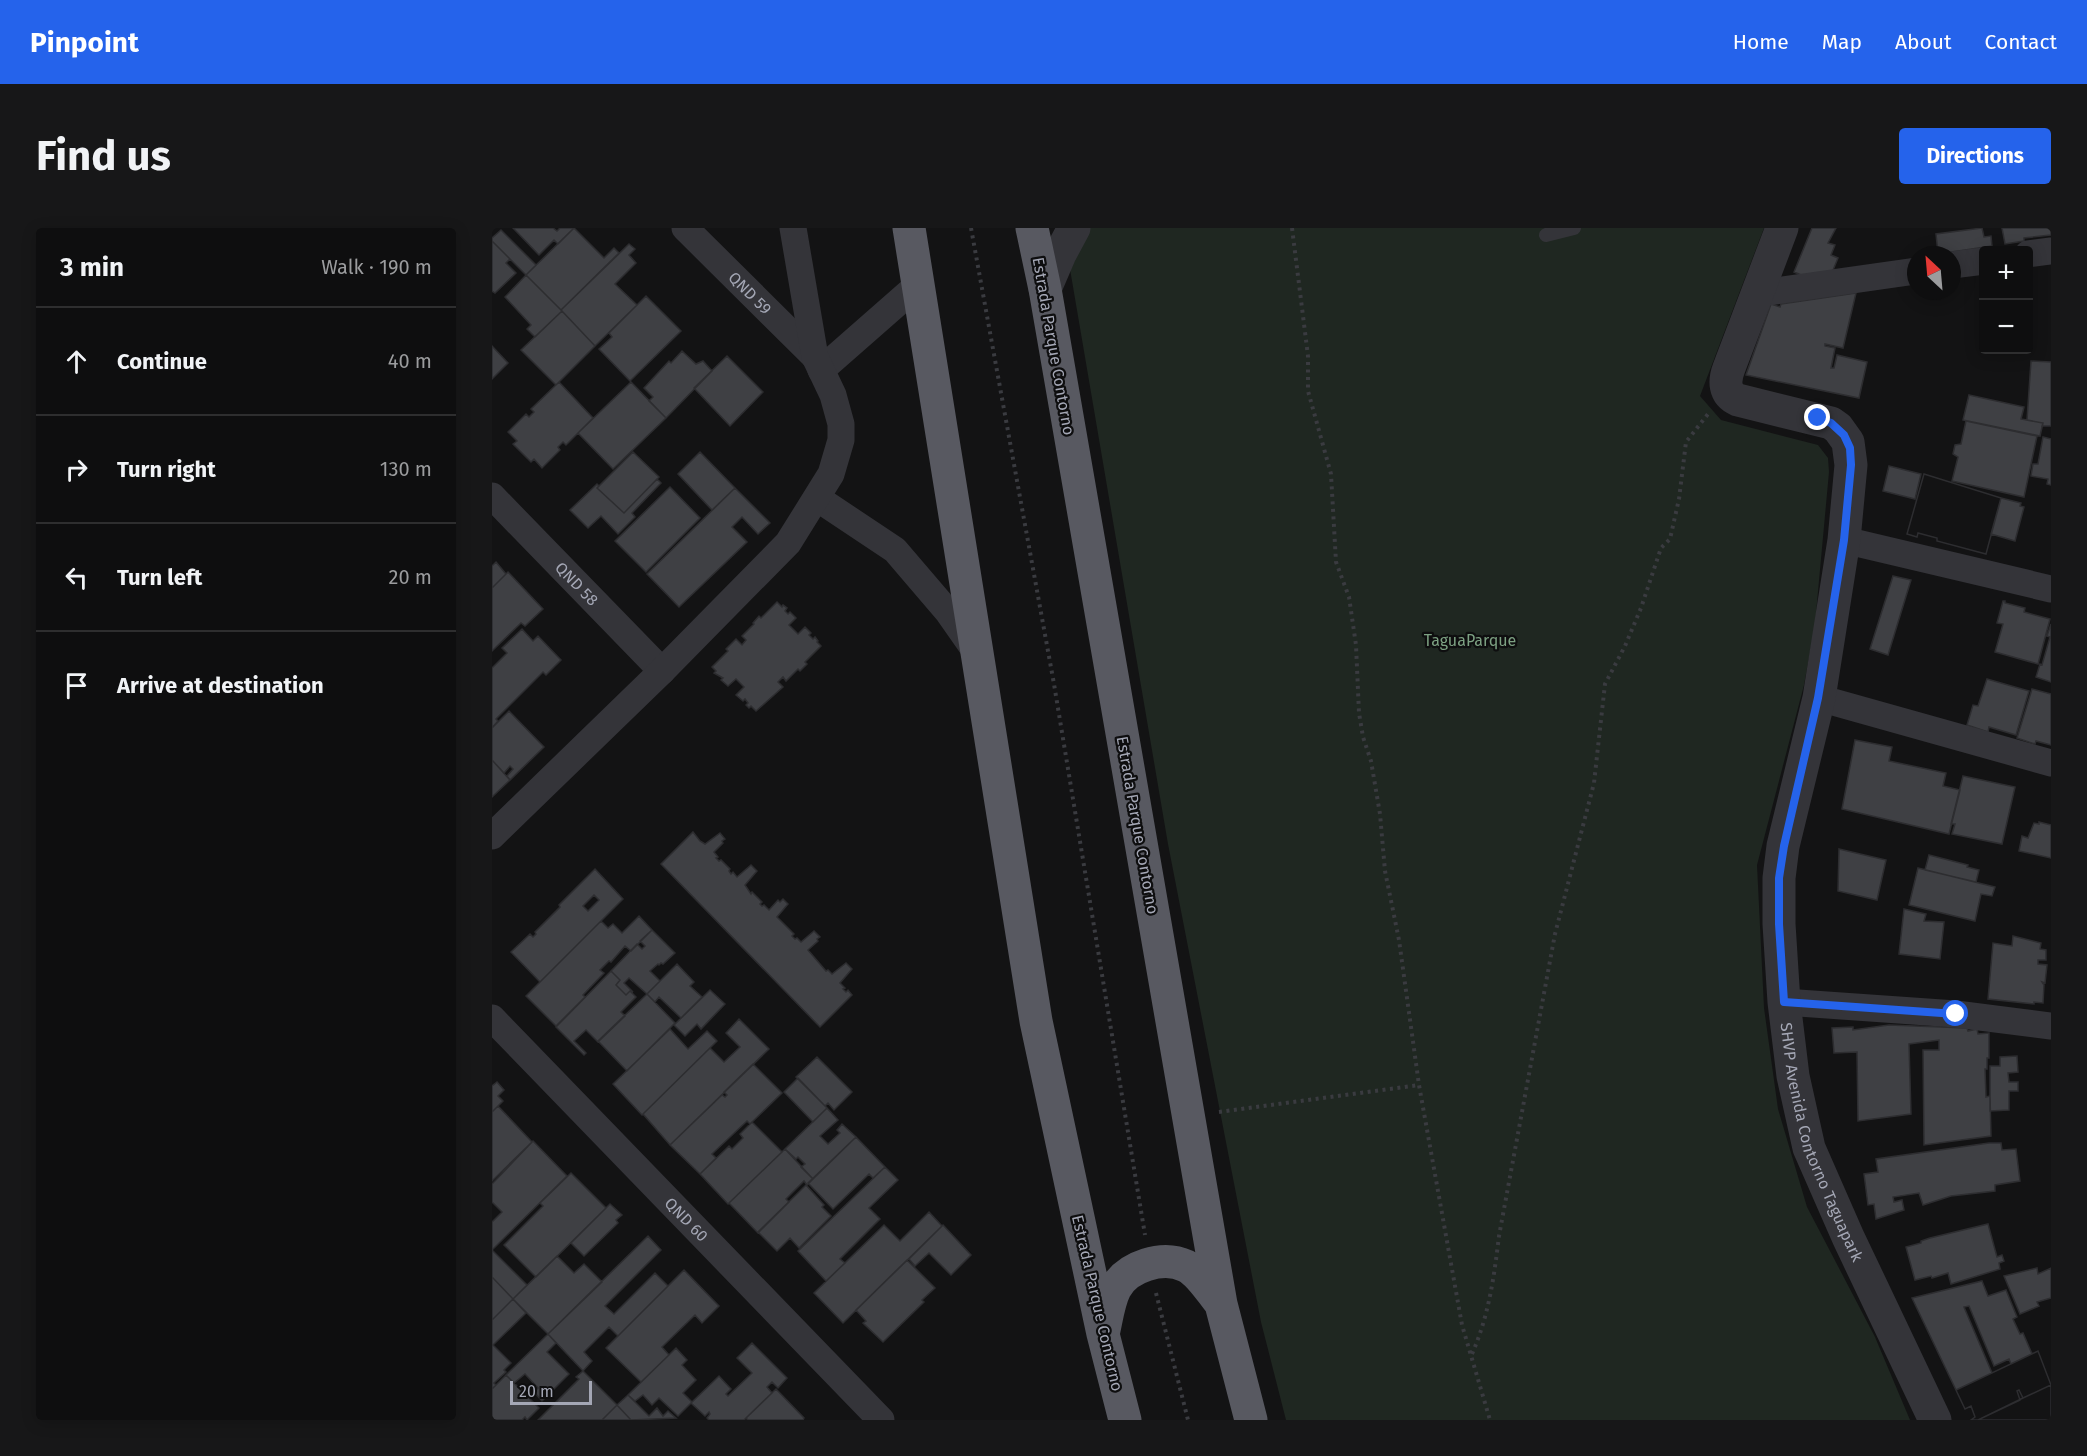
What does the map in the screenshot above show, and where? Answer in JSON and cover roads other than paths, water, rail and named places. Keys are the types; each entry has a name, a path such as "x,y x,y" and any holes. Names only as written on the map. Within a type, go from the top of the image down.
{"highway":[{"name":"Estrada Parque Contorno","path":"909,228 1036,1021 1103,1334 1125,1420"},
{"name":"Estrada Parque Contorno","path":"1032,228 1045,289 1221,1304 1251,1420"},
{"path":"1103,1334 1112,1298 1119,1282 1137,1269 1150,1264 1173,1262 1186,1266 1197,1275 1221,1304"}],"street":[{"name":"QND 59","path":"685,228 818,364"},
{"path":"492,836 662,671 788,543 831,474 841,440 838,407 818,364 793,228"},
{"path":"1045,289 1074,228"},
{"path":"1755,294 1782,228"},
{"path":"2033,253 2051,250"},
{"path":"1961,264 1979,262"},
{"path":"1755,294 1907,272"},
{"path":"818,364 919,284"},
{"name":"SHVP Avenida Contorno Taguapark","path":"1755,294 1726,376 1727,390 1738,400 1831,423 1844,435 1850,448 1851,465 1844,540 1818,698 1784,846 1779,878 1779,924 1784,1002 1793,1076 1809,1148 1844,1228 1935,1420"},
{"name":"QND 58","path":"492,496 662,671"},
{"path":"817,498 895,550 948,612 978,655"},
{"path":"1844,540 2051,589"},
{"path":"1818,698 2051,764"},
{"path":"1784,1002 1956,1014 2051,1026"},
{"name":"QND 60","path":"492,1018 881,1420"}],"lane":[{"path":"1546,235 1574,228"}],"park label":[{"name":"TaguaParque","path":"1470,640"}]}
